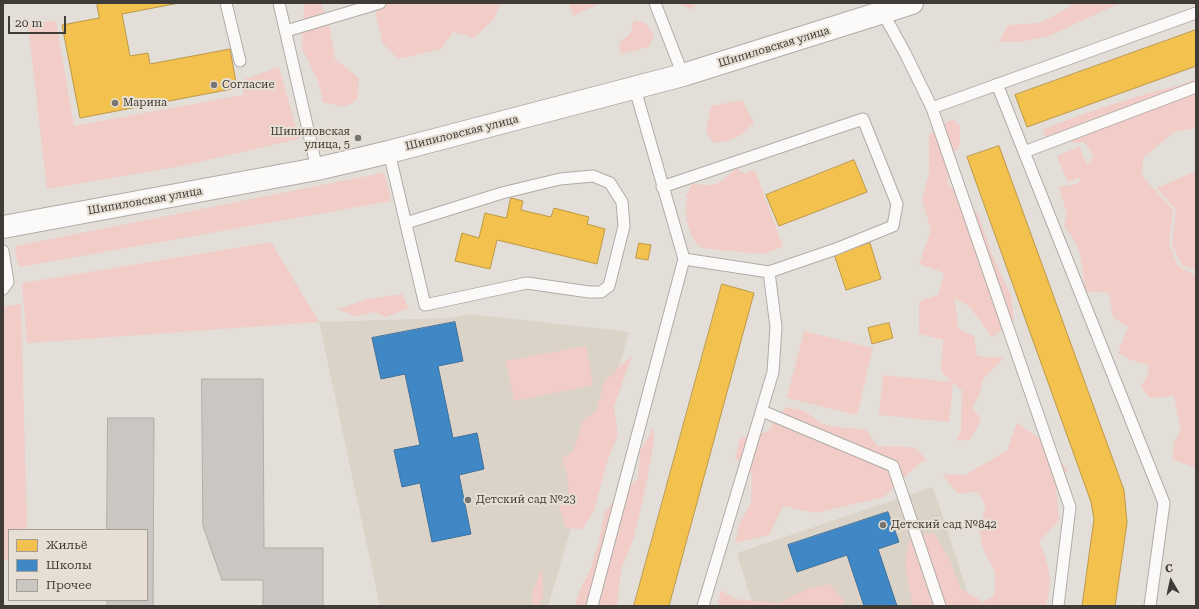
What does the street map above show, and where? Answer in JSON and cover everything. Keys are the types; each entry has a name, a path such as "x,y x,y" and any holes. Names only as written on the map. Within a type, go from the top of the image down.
{"main road":[{"name":"Шипиловская улица","path":"3,227 317,170 634,89 912,3"}],"lane":[{"path":"226,3 240,61"},
{"path":"279,3 317,170"},
{"path":"286,31 380,3"},
{"path":"655,3 682,75"},
{"path":"883,13 905,53 932,108 1070,507 1058,606"},
{"path":"932,108 1196,13"},
{"path":"997,84 1164,503 1150,606"},
{"path":"1024,152 1196,88"},
{"path":"592,606 684,259 634,89"},
{"path":"662,186 863,118 898,204 893,226 836,249 769,272 684,259"},
{"path":"389,152 425,305 527,283 589,292 602,292 609,286 624,226 622,202 610,183 593,176 560,179 502,193 406,223"},
{"path":"401,252 412,249"},
{"path":"3,251 8,282 3,289"},
{"path":"703,606 774,372 776,335 769,272"},
{"path":"762,411 893,466 940,606"}],"shaded area":[{"path":"302,3 321,3 330,29 335,59 359,78 357,100 344,107 323,102 318,81 302,48 304,6"},
{"path":"375,3 500,3 495,18 474,38 453,32 441,49 398,59 383,44 376,15"},
{"path":"569,3 601,3 573,16"},
{"path":"679,3 697,3 692,10"},
{"path":"1077,3 1120,3 1049,36 1020,42 999,42 1008,25 1040,23"},
{"path":"56,21 74,126 243,95 243,80 279,67 299,139 181,166 47,189 28,24"},
{"path":"634,21 644,22 654,34 649,47 621,54 619,43 630,34"},
{"path":"1196,78 1196,128 1174,132 1143,158 1142,176 1173,210 1169,244 1178,266 1196,275 1196,468 1172,459 1174,442 1181,431 1174,396 1150,398 1141,387 1147,376 1149,365 1131,360 1118,353 1128,327 1113,317 1109,293 1085,291 1082,264 1078,249 1064,226 1067,214 1059,187 1078,184 1081,177 1068,182 1057,156 1079,147 1087,165 1094,156 1084,142 1075,143 1043,135 1044,129 1070,119 1155,91 1179,85"},
{"path":"742,100 754,123 736,138 714,143 706,132 711,106"},
{"path":"952,119 960,126 960,144 954,153 947,184 978,214 993,257 1011,296 1014,321 992,337 970,307 955,298 958,329 974,336 977,356 1004,358 983,379 979,395 972,408 981,419 971,439 956,441 961,431 962,391 953,382 949,422 879,415 883,375 952,382 941,371 943,340 919,334 919,301 938,295 944,273 919,264 931,230 922,199 929,173 929,135"},
{"path":"737,168 744,174 755,170 783,247 763,254 708,249 700,247 693,238 686,217 686,203 688,198 685,197 693,183 713,185 726,178"},
{"path":"1196,171 1196,270 1182,265 1172,244 1176,210 1157,188"},
{"path":"382,173 385,175 391,201 19,267 15,251 16,246"},
{"path":"271,242 319,322 27,343 22,283"},
{"path":"402,294 409,308 386,317 375,312 355,316 337,309 369,299"},
{"path":"21,304 27,529 8,529 8,559 3,560 3,307"},
{"name":"Детский сад №23","path":"469,314 629,332 548,606 380,606 319,322 450,318"},
{"path":"804,331 873,348 857,415 787,398"},
{"path":"586,346 593,385 514,401 506,361"},
{"path":"632,355 614,407 618,435 607,462 594,511 582,529 566,528 559,506 569,493 566,471 562,458 573,452 582,422 597,410 604,382"},
{"path":"786,407 803,410 822,424 844,428 866,429 877,446 914,447 926,459 914,468 884,497 815,513 783,506 769,535 735,543 740,522 751,504 752,474 735,458 740,438 767,432"},
{"path":"1017,423 1040,439 1068,470 1056,488 1059,520 1039,542 1048,566 1050,581 1048,598 1045,606 913,606 905,568 909,541 933,532 950,560 960,588 983,602 995,595 995,572 983,549 979,527 986,506 978,492 957,493 942,474 965,475 1007,451"},
{"path":"654,427 654,441 646,485 634,537 621,570 617,606 575,606 579,592 590,570 598,545 605,511 638,478 640,451"},
{"name":"Детский сад №842","path":"933,487 972,606 753,606 737,553"},
{"path":"542,568 543,595 540,606 533,606 532,594"},
{"path":"830,584 845,602 841,606 717,606 721,590 735,599 779,603 809,588"}],"building: Жильё":[{"path":"97,3 179,3 122,14 130,56 148,53 150,64 230,49 237,88 80,118 62,25 99,18"},
{"path":"1196,30 1196,66 1027,127 1015,95"},
{"path":"999,146 1124,490 1127,523 1115,606 1082,606 1094,519 1091,502 967,157"},
{"path":"854,160 867,192 779,226 766,195"},
{"path":"511,198 523,201 521,210 551,217 554,208 589,217 587,224 605,229 597,264 497,240 490,269 455,261 462,233 479,238 485,213 506,218"},
{"path":"639,243 651,245 648,260 636,258"},
{"path":"870,243 881,279 846,290 834,254"},
{"path":"722,284 754,293 669,606 634,606"},
{"path":"889,323 893,338 872,344 868,328"}],"building: Школы":[{"path":"455,322 463,361 438,366 453,438 477,433 484,469 459,475 471,534 432,542 420,483 402,487 394,450 420,445 405,374 381,379 372,338"},
{"path":"888,512 899,542 878,549 897,606 864,606 847,555 797,572 788,545"}],"building: Прочее":[{"path":"202,379 263,379 264,548 323,548 323,606 263,606 263,580 222,580 203,526"},
{"path":"108,418 154,418 153,606 107,606 107,601 148,601 148,529 107,529"}],"place":[{"name":"Согласие","path":"214,85"},
{"name":"Марина","path":"115,103"},
{"name":"Шипиловская улица, 5","path":"358,138"},
{"name":"Детский сад №23","path":"468,500"},
{"name":"Детский сад №842","path":"883,525"}]}
